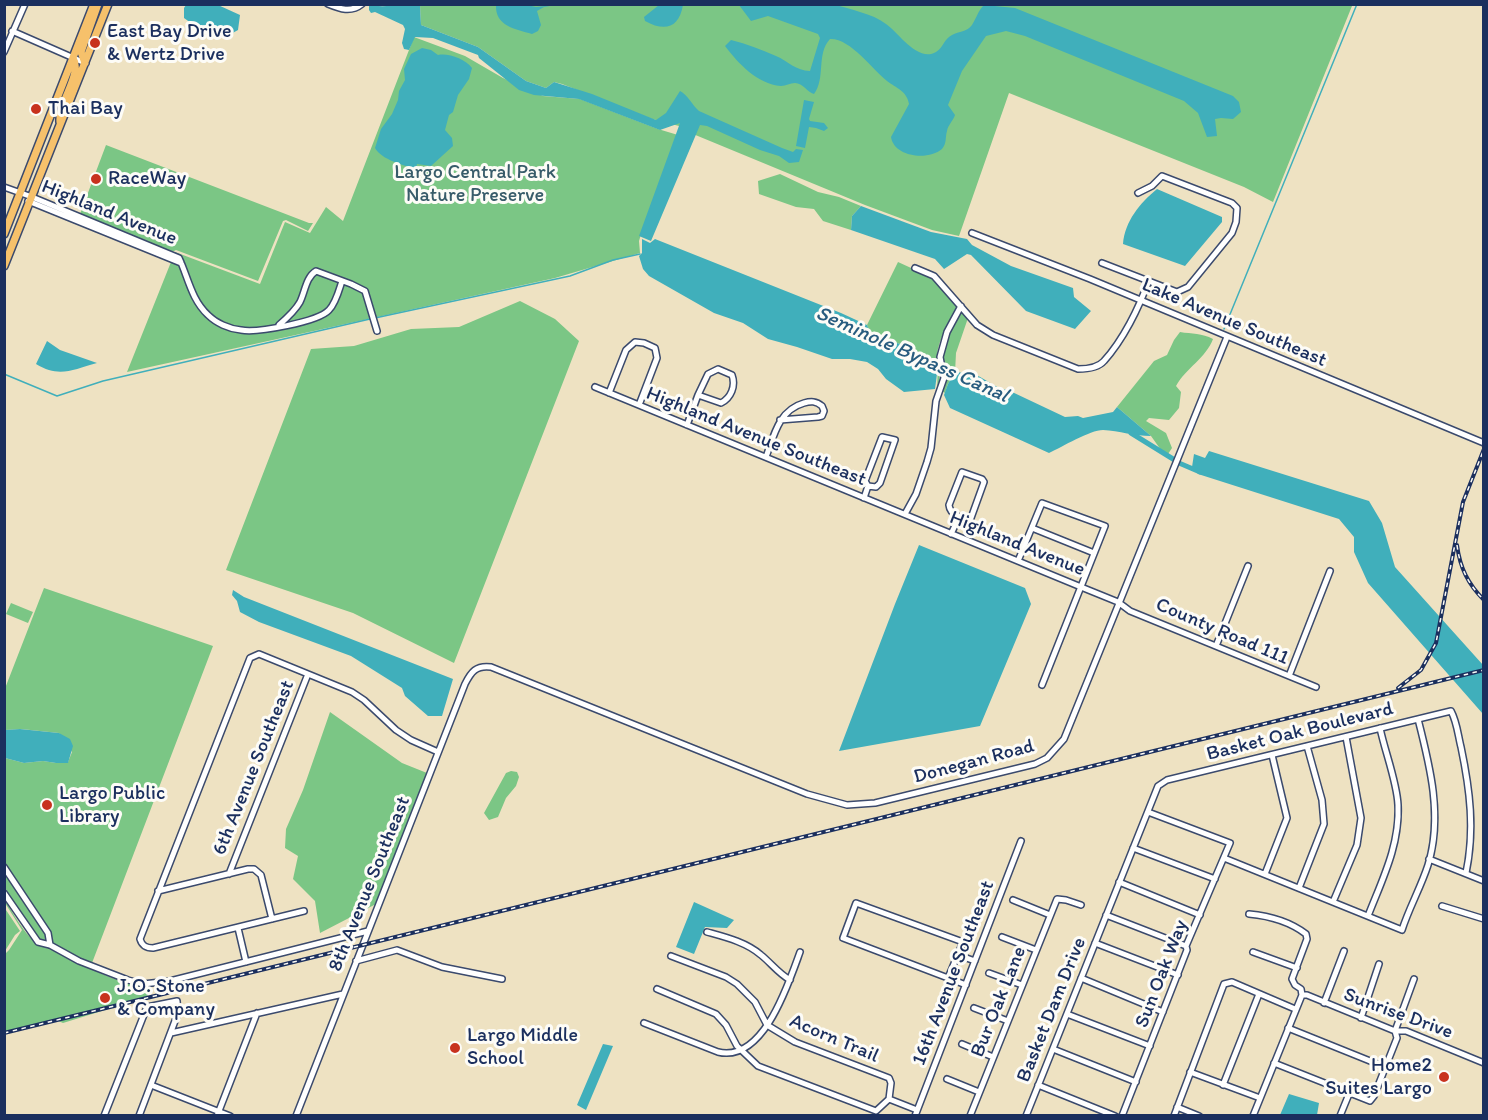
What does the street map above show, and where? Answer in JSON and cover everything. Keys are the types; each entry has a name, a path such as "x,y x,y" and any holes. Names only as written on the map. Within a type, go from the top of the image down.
{"main road":[{"path":"4,234 96,4"},
{"path":"85,63 81,52 96,4"},
{"path":"4,266 108,4"},
{"path":"61,124 60,111 77,69 73,58"}],"street":[{"path":"4,52 25,4"},
{"path":"328,4 349,10 356,9 362,4"},
{"path":"12,32 85,63"},
{"path":"1102,262 1177,292 1188,287 1232,233 1236,222 1237,208 1232,203 1162,176 1152,186 1138,193"},
{"name":"Highland Avenue","path":"4,187 182,264 195,298 208,316 217,322 240,330 263,330 318,317 328,312 333,305 342,281"},
{"name":"Lake Avenue Southeast","path":"972,233 1484,443"},
{"path":"915,268 934,276 977,325 993,335 1064,364 1088,369 1104,361 1125,331 1142,301 1148,282"},
{"path":"278,326 300,303 314,271 365,291 376,331"},
{"path":"905,514 916,494 927,462 936,401 944,378 940,357 947,332 961,306"},
{"name":"Donegan Road","path":"477,668 491,668 818,799 847,805 875,803 1023,768 1047,758 1064,739 1227,337"},
{"path":"609,393 627,350 635,342 644,343 655,348 657,357 639,405"},
{"path":"687,425 698,395 708,374 718,369 732,375 734,386 727,400 721,403 698,395"},
{"name":"Highland Avenue Southeast","path":"595,387 905,514"},
{"path":"766,457 780,420 793,406 809,402 819,403 824,411 822,416 818,417 780,420"},
{"path":"864,498 868,486 865,481 882,437 895,440 880,483 876,487 868,486"},
{"path":"962,472 982,479 984,487 971,518 959,517 949,505 962,472"},
{"path":"1018,561 1042,503 1105,526 1042,685"},
{"name":"Highland Avenue","path":"905,514 1118,602"},
{"path":"951,534 959,517"},
{"path":"1032,528 1094,553"},
{"path":"1216,646 1248,566"},
{"path":"1289,676 1330,571"},
{"name":"County Road 111","path":"1118,602 1130,611 1316,687"},
{"path":"304,911 153,948 147,948 142,944 141,933 250,658 259,654 352,692 404,735 438,752"},
{"name":"8th Avenue Southeast","path":"296,1116 465,684 477,668"},
{"name":"6th Avenue Southeast","path":"229,874 308,674"},
{"name":"Basket Oak Boulevard","path":"1158,786 1167,780 1451,711 1465,767 1471,804 1467,873"},
{"path":"1224,858 1402,930 1430,859 1434,836 1430,765 1418,719"},
{"path":"1368,916 1393,852 1397,830 1398,803 1380,728"},
{"path":"1333,902 1357,844 1361,818 1346,736"},
{"path":"1299,888 1324,824 1322,800 1307,746"},
{"path":"1265,874 1287,818 1272,754"},
{"name":"Basket Dam Drive","path":"1026,1116 1158,786"},
{"name":"Sun Oak Way","path":"1122,1116 1178,975 1187,950 1186,946 1230,843 1148,812"},
{"name":"16th Avenue Southeast","path":"916,1113 1021,842"},
{"path":"1133,848 1215,879"},
{"path":"1430,859 1484,881"},
{"path":"4,867 48,933 50,945"},
{"path":"158,891 254,869 261,875 272,919"},
{"path":"1119,882 1200,915"},
{"path":"4,893 38,942 50,945 79,961 143,984 170,981 368,931"},
{"name":"Bur Oak Lane","path":"970,1116 1056,899 1081,905"},
{"path":"1013,900 1050,915"},
{"path":"948,978 963,942 856,903 843,938 966,985"},
{"path":"1442,906 1484,919"},
{"path":"1106,915 1186,946"},
{"path":"1249,915 1280,919 1306,934 1307,939 1292,979 1301,989 1302,995 1253,1116"},
{"path":"238,928 246,962"},
{"path":"707,932 748,946 790,980"},
{"path":"1002,937 1036,950"},
{"path":"1095,943 1178,975"},
{"path":"356,961 397,950 442,967 502,979"},
{"path":"1324,1004 1344,951"},
{"path":"644,1023 718,1052 729,1053 741,1050 756,1039 767,1025 790,980 800,952"},
{"path":"1253,952 1297,968"},
{"path":"958,955 975,961"},
{"name":"Acorn Trail","path":"671,956 719,974 737,984 755,1002 767,1025 795,1042 889,1078 891,1083 889,1099"},
{"path":"1361,1018 1379,964"},
{"path":"988,973 1022,985"},
{"path":"1081,978 1163,1012"},
{"path":"1274,1063 1370,1101 1397,1038 1395,1032 1414,979"},
{"path":"1174,1116 1223,986 1229,982 1295,1009"},
{"path":"657,989 716,1014 723,1020 741,1050 758,1066 876,1111 889,1099 916,1113"},
{"path":"171,1033 343,994"},
{"path":"1223,1085 1259,994"},
{"name":"Sunrise Drive","path":"1302,995 1395,1032 1406,1031 1484,1063"},
{"path":"104,1116 147,1007 177,1001 178,1013 139,1116"},
{"path":"975,1008 1008,1021"},
{"path":"218,1113 257,1013"},
{"path":"1067,1014 1150,1046"},
{"path":"1288,1028 1385,1067"},
{"path":"962,1044 993,1057"},
{"path":"1053,1049 1136,1082"},
{"path":"1190,1072 1260,1098"},
{"path":"947,1079 979,1092"},
{"path":"152,1085 230,1116"},
{"path":"1038,1085 1115,1116"},
{"path":"1341,1116 1349,1094"},
{"path":"1177,1107 1199,1116"}],"green space":[{"path":"1349,4 1352,6 1273,202 1244,187 1009,93 959,236 932,230 865,205 693,134 679,126 652,119 562,84 554,82 546,88 526,81 478,47 421,25 420,5"},
{"name":"Largo Central Park Nature Preserve","path":"414,37 465,56 503,78 543,96 580,99 678,135 642,231 639,241 640,253 555,278 127,372 175,252 260,284 285,222 310,233 326,207 343,221"},
{"path":"106,145 313,223 308,231 286,220 283,221 258,281 176,250 172,252 80,214"},
{"path":"780,174 818,192 861,206 852,216 851,230 823,221 814,209 796,207 759,194 758,181"},
{"path":"898,262 933,278 958,306 940,343 937,356 938,366 911,347 872,336 867,325"},
{"path":"520,301 555,319 579,341 454,663 353,613 226,570 311,349 354,346 411,329 459,327"},
{"path":"962,311 968,318 956,353 955,373 945,393 942,391 945,378 943,351 949,333"},
{"path":"1180,332 1213,339 1206,352 1176,386 1181,392 1179,408 1169,420 1149,418 1146,421 1166,433 1172,448 1168,454 1161,450 1151,436 1117,407 1154,361 1167,355"},
{"path":"938,366 940,376 937,390"},
{"path":"44,588 213,646 92,963 53,944 50,932 5,863 5,758 24,763 68,762 72,752 59,733 21,729 5,730 4,691"},
{"path":"11,603 33,612 28,623 6,614"},
{"path":"330,712 402,763 427,773 376,904 320,933 315,901 293,879 298,856 285,848 286,829 303,790"},
{"path":"517,772 519,777 516,786 506,798 498,817 489,820 484,813 506,773"},
{"path":"4,872 45,934 47,941 40,940 12,901 5,887"},
{"path":"4,898 24,930 38,944 49,947 112,978 150,987 147,997 63,1023 56,1020 5,1032 5,954 22,930 5,903"},
{"path":"4,907 20,931 5,951"}],"water":[{"path":"834,4 880,20 915,50 929,54 936,52 949,37 970,27 984,5 1015,8 1233,96 1239,102 1241,112 1233,119 1215,119 1217,136 1207,137 1198,113 1184,101 1025,36 1006,31 986,36 962,71 948,105 955,115 942,149 929,155 912,155 898,149 891,137 909,104 906,96 845,43 830,39 826,45 823,52 820,81 814,94 798,83 781,86 756,77 742,66 725,46 731,40 776,56 796,68 810,71 820,38 818,34 768,16 751,21 739,5"},
{"path":"186,5 218,5 240,15 238,30 229,35 195,26 184,18"},
{"path":"369,5 420,5 421,25 478,47 526,81 546,88 554,82 592,94 656,120 666,113 680,91 699,111 782,148 793,152 796,149 803,150 799,162 789,163 779,156 700,125 651,241 639,236 680,123 660,130 579,99 534,95 519,90 478,55 433,38 415,37 409,50 404,49 402,43 405,29 403,25 375,12 371,13"},
{"path":"496,5 536,7 555,5 537,11 541,25 538,31 532,34 507,26 502,22"},
{"path":"659,5 683,5 678,19 665,27 645,21 644,17"},
{"path":"422,48 438,55 456,57 472,68 469,79 458,95 453,112 449,115 445,130 452,138 453,146 431,166 417,164 416,169 388,159 375,148 381,129 392,114 398,100 399,91 405,80 404,69 411,54"},
{"path":"804,100 814,102 810,121 824,123 828,128 824,131 809,127 805,148 796,146"},
{"path":"1157,189 1222,217 1222,222 1185,266 1123,244 1134,213"},
{"path":"861,206 931,232 967,239 972,245 1011,266 1073,288 1074,297 1091,311 1075,329 1026,311 971,255 967,254 944,269 935,259 851,230 852,216"},
{"path":"642,239 650,243 655,239 841,313 867,325 872,336 911,347 938,366 935,389 904,392 867,362 832,359 768,339 743,323 714,313 649,276 643,269 639,256 642,253"},
{"path":"47,341 60,350 97,363 59,372 44,368 36,364"},
{"path":"955,372 975,374 999,388 1065,417 1083,418 1113,412 1117,407 1151,436 1097,431 1049,453 950,408 944,395"},
{"path":"1209,451 1369,501 1382,523 1395,567 1483,665 1483,714 1368,583 1354,552 1354,537 1339,519 1198,474 1192,467 1194,454 1205,458"},
{"path":"919,545 1025,588 1031,604 980,726 839,751 895,604"},
{"path":"233,590 244,597 453,679 442,716 428,716 405,696 402,688 351,656 259,622 240,612 237,601 232,595"},
{"path":"20,729 59,733 70,739 73,746 68,763 43,761 24,763 5,758 5,730"},
{"path":"694,902 734,920 727,928 705,927 694,954 676,947"},
{"path":"603,1044 613,1046 586,1110 577,1105"},
{"path":"1289,1094 1319,1103 1317,1115 1280,1115"}],"waterway":[{"path":"1224,329 1357,4"},
{"path":"375,318 570,276 613,260 640,254"},
{"path":"4,374 57,396 103,381 370,319"},
{"name":"Seminole Bypass Canal","path":"1131,433 1173,459"},
{"name":"Seminole Bypass Canal","path":"1179,463 1200,472"}],"railway":[{"path":"1398,688 1421,670 1436,643 1463,502 1484,449"},
{"path":"1457,545 1466,575 1473,588 1484,600"},
{"path":"4,1033 1484,670"}],"place":[{"name":"East Bay Drive & Wertz Drive","path":"95,43"},
{"name":"Thai Bay","path":"36,109"},
{"name":"RaceWay","path":"96,179"},
{"name":"Largo Public Library","path":"47,805"},
{"name":"J.O. Stone & Company","path":"105,998"},
{"name":"Largo Middle School","path":"455,1048"},
{"name":"Home2 Suites Largo","path":"1444,1077"}]}
